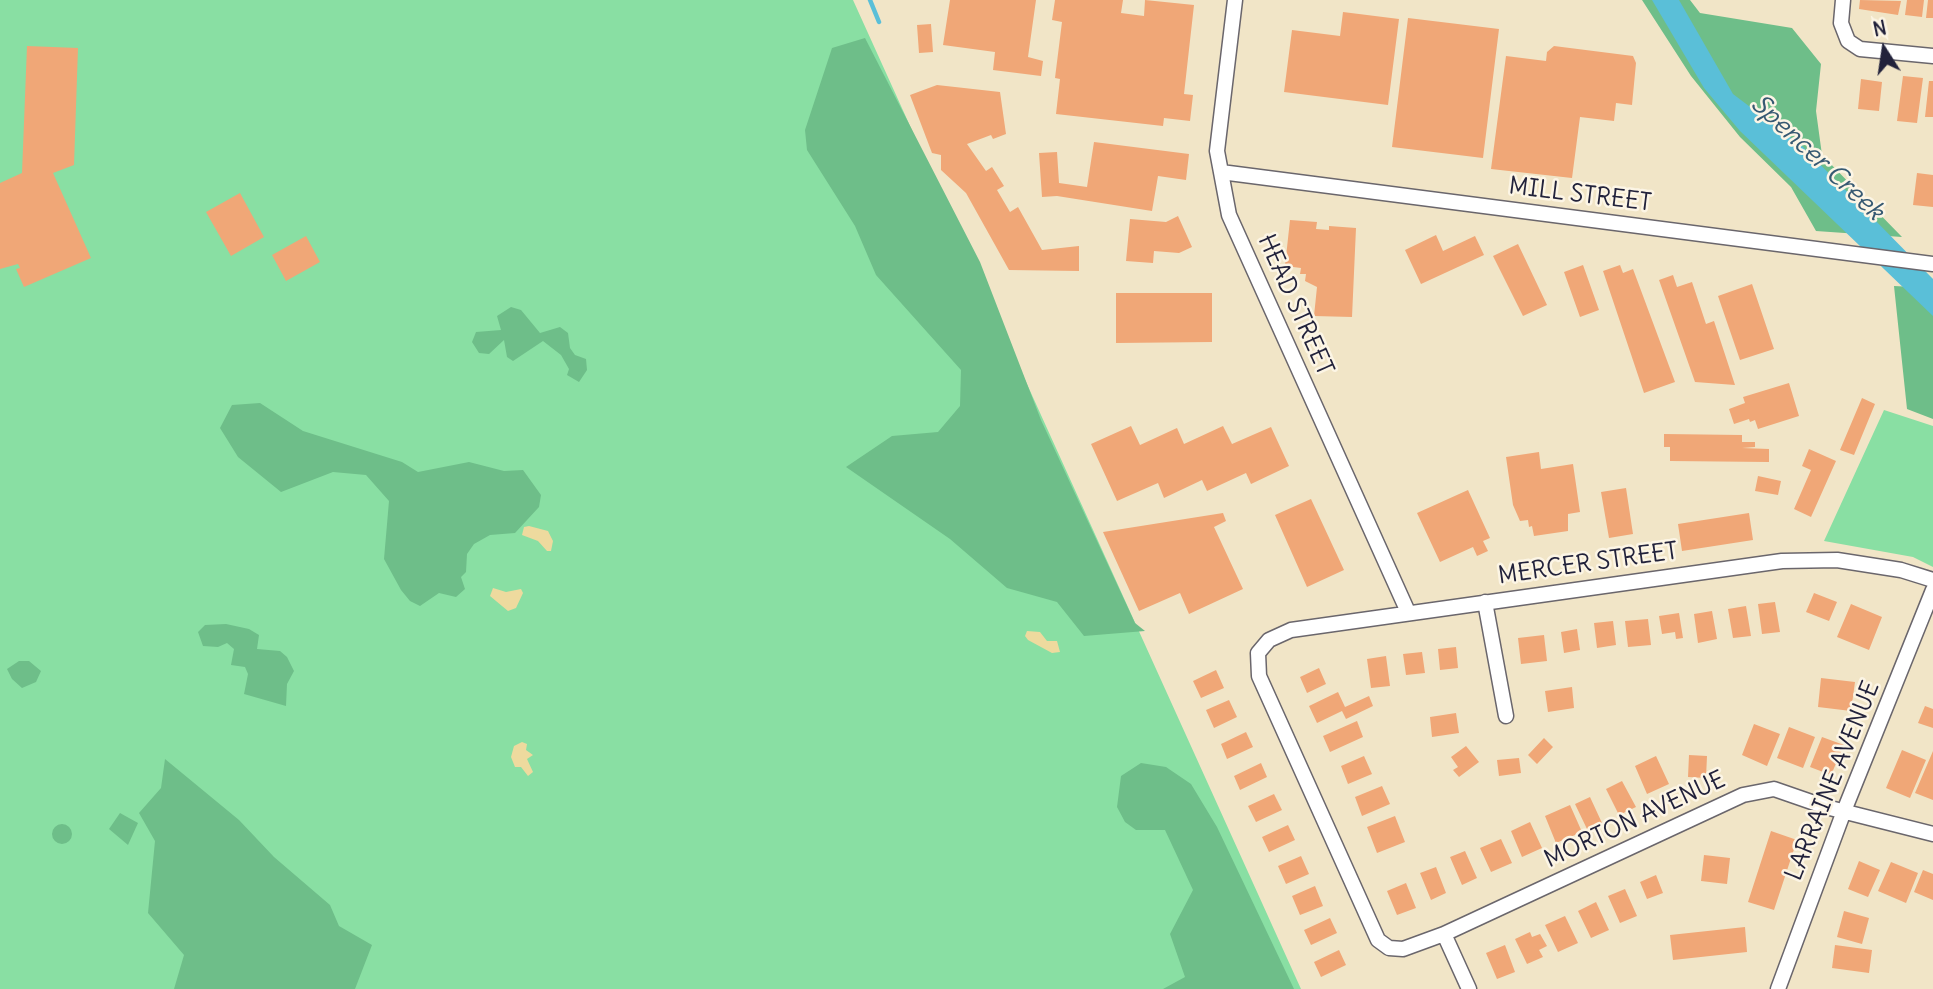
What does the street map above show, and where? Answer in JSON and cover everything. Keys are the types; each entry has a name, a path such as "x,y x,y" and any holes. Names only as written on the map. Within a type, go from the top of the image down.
{"street":[{"name":"HEAD STREET","path":"1236,0 1217,151 1229,215 1408,612"},
{"path":"1843,0 1841,23 1848,41 1860,49 1933,56"},
{"name":"MILL STREET","path":"1220,172 1933,264"},
{"name":"MERCER STREET","path":"1444,934 1403,949 1389,948 1378,940 1259,676 1258,653 1269,640 1291,630 1782,561 1837,559 1900,570 1933,580"},
{"name":"LARRAINE AVENUE","path":"1778,989 1844,811 1933,590"},
{"path":"1485,602 1506,716"},
{"name":"MORTON AVENUE","path":"1444,934 1743,794 1774,789 1933,835"},
{"path":"1444,934 1469,989"}],"green space":[{"path":"0,0 853,0 1301,989 0,989"},
{"path":"1642,0 1690,0 1700,13 1792,28 1821,64 1816,111 1822,155 1902,237 1816,231 1791,187 1740,137 1691,76"},
{"path":"865,38 980,262 1041,420 1135,623 1145,631 1084,636 1057,602 1007,588 950,539 846,467 892,436 938,432 960,406 961,370 876,275 855,226 807,150 805,130 832,48"},
{"path":"1894,286 1933,288 1933,419 1907,409"},
{"path":"511,307 521,310 540,333 560,327 568,333 570,348 575,355 586,359 587,370 579,382 567,375 569,369 561,355 543,341 513,361 507,357 504,340 489,354 479,353 472,342 476,332 501,330 497,316"},
{"path":"260,403 303,431 402,462 418,472 469,462 504,471 523,470 541,495 539,507 515,533 490,535 474,544 467,554 466,572 461,577 465,589 456,597 439,593 420,606 410,601 401,590 384,559 389,501 366,475 333,472 281,492 238,457 220,428 232,405"},
{"path":"1884,410 1933,426 1933,567 1913,557 1824,541"},
{"path":"226,624 249,629 259,635 257,649 280,651 287,657 294,671 287,684 286,706 244,694 248,674 245,667 231,665 234,649 227,643 218,647 203,646 198,632 205,625"},
{"path":"19,661 29,661 41,671 36,682 22,688 12,679 7,669"},
{"path":"165,759 239,820 274,857 330,905 339,926 372,945 355,989 174,989 184,955 148,913 155,841 139,813 161,788"},
{"path":"1141,763 1166,767 1191,784 1217,827 1294,989 1163,989 1185,977 1170,934 1193,890 1165,830 1136,830 1125,822 1117,807 1121,776"},
{"path":"120,813 138,823 128,845 109,829"},
{"path":"62,824 69,827 72,834 69,841 62,844 55,841 52,834 55,827"}],"sand":[{"path":"524,527 548,531 553,541 551,551 547,551 538,541 522,535"},
{"path":"493,588 506,592 521,589 523,593 516,608 508,611 490,596"},
{"path":"1027,631 1040,632 1047,641 1057,641 1060,652 1052,653 1028,640 1025,636"},
{"path":"522,742 527,744 526,750 533,755 527,759 533,772 528,776 521,767 515,767 511,757 514,746"}],"water":[{"path":"1652,0 1679,0 1733,94 1803,147 1933,279 1933,316 1740,131 1704,88"}],"building":[{"path":"950,0 1036,0 1028,57 1043,61 1041,76 993,70 995,52 943,45"},
{"path":"1055,0 1123,0 1121,13 1144,16 1145,0 1194,5 1184,94 1193,95 1190,121 1164,118 1163,126 1056,114 1060,79 1055,78 1062,22 1052,20"},
{"path":"1860,0 1901,1 1898,15 1859,9"},
{"path":"1907,0 1924,0 1922,17 1905,15"},
{"path":"1928,0 1933,0 1933,18 1926,18"},
{"path":"1343,12 1399,19 1388,105 1284,92 1292,30 1340,36"},
{"path":"1408,18 1499,29 1483,158 1392,147"},
{"path":"931,24 933,52 919,53 917,25"},
{"path":"27,46 78,48 74,165 53,173 91,258 24,287 16,269 20,268 18,264 0,269 0,183 22,173"},
{"path":"1554,46 1633,56 1636,63 1632,105 1616,103 1614,121 1580,117 1572,178 1491,169 1506,56 1546,61 1547,52"},
{"path":"1903,76 1923,78 1917,123 1897,121"},
{"path":"1861,79 1882,82 1879,111 1858,109"},
{"path":"1929,81 1933,81 1933,117 1925,117"},
{"path":"937,85 1000,92 1006,134 993,139 991,135 967,144 986,171 992,167 1004,186 997,190 1010,212 1018,207 1042,250 1079,246 1079,271 1009,270 966,193 941,170 941,155 932,153 910,95"},
{"path":"1094,142 1189,154 1186,180 1158,176 1152,211 1057,196 1042,197 1039,153 1057,152 1059,183 1087,187"},
{"path":"1917,173 1933,175 1933,207 1913,205"},
{"path":"240,193 264,237 231,256 206,212"},
{"path":"1178,216 1192,247 1179,253 1154,251 1153,263 1126,261 1130,219 1166,222"},
{"path":"1290,220 1317,222 1316,229 1329,230 1329,226 1356,228 1352,317 1314,316 1317,287 1305,281 1306,274 1300,274 1301,268 1285,266"},
{"path":"1436,235 1443,251 1475,236 1484,255 1421,284 1405,250"},
{"path":"306,236 320,262 286,281 272,255"},
{"path":"1518,244 1547,305 1523,316 1493,256"},
{"path":"1583,265 1599,310 1580,317 1564,272"},
{"path":"1620,265 1623,273 1633,269 1675,382 1644,393 1603,271"},
{"path":"1673,275 1677,287 1692,282 1706,324 1714,321 1735,385 1695,382 1659,280"},
{"path":"1752,284 1774,349 1740,360 1718,296"},
{"path":"1116,293 1212,293 1212,342 1116,343"},
{"path":"1789,383 1799,416 1758,429 1755,420 1750,422 1749,419 1734,424 1729,409 1745,403 1743,397"},
{"path":"1862,398 1875,404 1854,455 1840,450"},
{"path":"1131,426 1140,445 1177,428 1184,444 1223,426 1232,444 1271,427 1289,466 1251,484 1246,473 1207,491 1202,480 1164,498 1158,483 1117,501 1091,444"},
{"path":"1664,434 1742,435 1742,442 1755,442 1755,447 1742,448 1769,449 1769,462 1670,461 1670,447 1664,447"},
{"path":"1809,449 1836,461 1811,517 1794,509 1811,470 1802,466"},
{"path":"1539,452 1541,469 1573,464 1580,512 1568,514 1568,531 1534,536 1528,520 1520,521 1513,505 1506,457"},
{"path":"1758,476 1781,481 1778,495 1755,491"},
{"path":"1626,488 1633,534 1609,538 1601,492"},
{"path":"1468,490 1490,538 1483,541 1488,551 1477,556 1473,547 1440,562 1417,513"},
{"path":"1311,499 1344,570 1307,587 1275,515"},
{"path":"1223,513 1226,521 1214,527 1243,589 1189,614 1180,593 1139,611 1103,532"},
{"path":"1749,513 1753,540 1682,551 1678,524"},
{"path":"1814,593 1837,602 1829,621 1806,612"},
{"path":"1775,602 1780,632 1762,634 1758,604"},
{"path":"1851,604 1882,617 1869,650 1837,637"},
{"path":"1746,606 1751,636 1733,638 1728,609"},
{"path":"1712,611 1717,639 1698,643 1694,614"},
{"path":"1679,613 1683,638 1676,639 1675,632 1662,634 1659,616"},
{"path":"1648,619 1651,645 1628,647 1625,621"},
{"path":"1613,621 1616,645 1597,648 1594,623"},
{"path":"1577,629 1580,650 1564,653 1561,632"},
{"path":"1544,635 1547,661 1521,664 1518,638"},
{"path":"1456,647 1458,668 1440,670 1438,649"},
{"path":"1422,652 1425,673 1406,675 1403,654"},
{"path":"1386,656 1390,686 1371,688 1367,659"},
{"path":"1319,668 1326,684 1307,693 1300,677"},
{"path":"1216,670 1224,688 1201,698 1193,681"},
{"path":"1821,678 1855,682 1851,711 1818,707"},
{"path":"1572,687 1574,708 1548,712 1545,691"},
{"path":"1338,692 1345,707 1369,696 1373,706 1346,719 1342,711 1317,723 1309,706"},
{"path":"1229,700 1237,717 1214,728 1206,710"},
{"path":"1925,706 1933,709 1933,728 1918,723"},
{"path":"1456,713 1459,733 1432,737 1430,717"},
{"path":"1357,721 1363,737 1330,752 1323,736"},
{"path":"1754,724 1780,734 1767,766 1742,755"},
{"path":"1789,727 1815,737 1803,768 1777,758"},
{"path":"1246,732 1253,747 1227,759 1221,744"},
{"path":"1822,737 1844,745 1831,775 1810,767"},
{"path":"1544,738 1553,747 1537,764 1528,755"},
{"path":"1466,746 1479,762 1459,777 1453,770 1458,767 1451,757"},
{"path":"1902,750 1926,760 1910,798 1886,788"},
{"path":"1933,751 1933,800 1915,793"},
{"path":"1689,755 1707,756 1706,778 1688,777"},
{"path":"1364,756 1372,774 1348,784 1341,766"},
{"path":"1656,756 1669,784 1647,794 1635,766"},
{"path":"1519,758 1521,773 1499,776 1497,760"},
{"path":"1261,763 1267,777 1240,790 1234,776"},
{"path":"1622,781 1636,807 1619,815 1606,789"},
{"path":"1382,786 1390,804 1362,816 1355,797"},
{"path":"1274,794 1282,810 1256,822 1248,806"},
{"path":"1590,797 1602,823 1587,829 1575,804"},
{"path":"1570,805 1582,832 1556,843 1545,816"},
{"path":"1395,816 1405,842 1377,853 1367,827"},
{"path":"1530,822 1542,848 1522,857 1511,831"},
{"path":"1288,825 1295,840 1269,852 1262,837"},
{"path":"1771,831 1797,840 1774,910 1748,902"},
{"path":"1501,839 1512,863 1491,872 1480,848"},
{"path":"1465,851 1477,878 1462,885 1450,857"},
{"path":"1704,855 1730,858 1727,884 1701,881"},
{"path":"1301,856 1309,874 1286,884 1278,866"},
{"path":"1859,861 1880,870 1868,897 1848,889"},
{"path":"1891,862 1918,873 1906,903 1878,891"},
{"path":"1436,867 1446,893 1431,900 1420,873"},
{"path":"1923,870 1933,874 1933,900 1914,892"},
{"path":"1656,875 1663,893 1647,899 1640,882"},
{"path":"1406,883 1416,908 1397,915 1387,891"},
{"path":"1315,886 1323,906 1300,915 1292,896"},
{"path":"1625,889 1637,916 1620,923 1608,896"},
{"path":"1596,902 1609,930 1591,938 1578,911"},
{"path":"1844,911 1869,918 1862,944 1837,937"},
{"path":"1565,916 1578,943 1558,952 1545,925"},
{"path":"1330,918 1337,933 1311,945 1304,930"},
{"path":"1745,927 1747,952 1673,960 1670,935"},
{"path":"1530,932 1532,937 1540,934 1547,946 1539,950 1543,957 1527,964 1515,939"},
{"path":"1505,945 1515,972 1497,979 1486,953"},
{"path":"1835,945 1872,950 1869,973 1832,968"},
{"path":"1339,950 1346,965 1321,977 1314,962"}],"waterway":[{"path":"870,0 879,22"}],"water label":[{"name":"Spencer Creek","path":"1817,158"}]}
